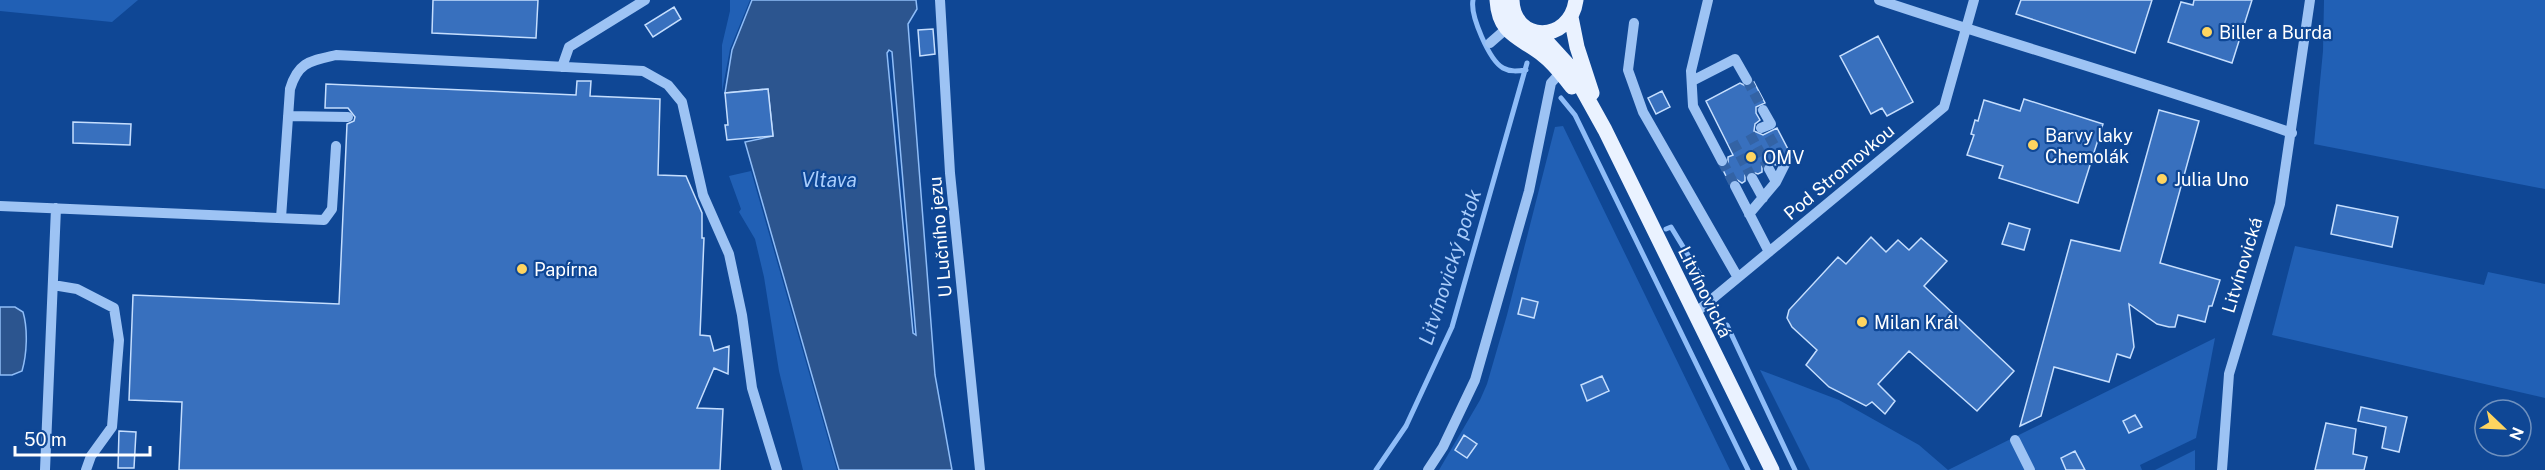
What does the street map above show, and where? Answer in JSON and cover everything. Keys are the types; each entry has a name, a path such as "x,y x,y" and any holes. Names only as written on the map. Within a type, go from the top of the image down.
{"main road":[{"path":"1497,0 1498,11 1506,29 1517,39 1545,56 1561,72 1605,130"},
{"name":"Litvínovická","path":"1512,0 1518,20 1550,44 1570,67 1605,130 1772,470"},
{"path":"1532,31 1550,33 1558,30 1571,17 1576,0"},
{"name":"Litvínovická","path":"1571,17 1577,47 1605,130"}],"street":[{"path":"562,67 569,47 645,0"},
{"name":"U Lučního jezu","path":"940,0 951,185 980,470"},
{"path":"1708,0 1691,71 1693,106 1719,156 1728,145"},
{"path":"1880,0 1966,29 2145,83 2292,133"},
{"name":"Pod Stromovkou","path":"1694,314 1944,106 1974,0"},
{"name":"Litvínovická","path":"2222,470 2229,374 2280,204 2310,0"},
{"path":"1634,23 1628,70 1643,112 1737,276"},
{"path":"1490,43 1506,29"},
{"path":"281,218 290,89 294,74 305,63 336,55 643,71 668,85 682,102 703,195 729,254 742,315 752,388 777,470"},
{"path":"1692,81 1735,59 1747,80"},
{"path":"1428,470 1443,447 1475,380 1529,191 1551,83 1561,72"},
{"path":"1764,110 1771,124 1765,130"},
{"path":"288,116 348,117"},
{"path":"0,206 324,220 332,209 336,146"},
{"path":"1749,214 1776,182 1785,164 1783,161"},
{"path":"1768,169 1776,182"},
{"path":"1752,178 1762,198"},
{"path":"1735,186 1769,252"},
{"path":"45,470 56,208"},
{"path":"53,285 77,289 114,308 119,340 112,427 91,456 86,470"},
{"path":"2015,440 2030,470"}],"shaded area":[{"path":"0,0 138,0 112,22 0,11"},
{"path":"730,0 750,0 730,49 722,92 722,45 730,11"},
{"path":"2324,0 2545,0 2545,189 2314,144 2323,51"},
{"path":"1563,126 1730,470 1439,470 1487,384 1555,127"},
{"path":"751,171 837,470 803,470 779,371 764,277 755,239 739,212 741,209 729,176"},
{"path":"2295,246 2484,285 2488,272 2545,284 2545,398 2272,335"},
{"path":"2215,338 2196,438 2140,465 2142,470 1948,470"},
{"path":"1760,370 1839,400 1919,445 1948,470 1810,470"},
{"path":"2195,450 2195,470 2155,470"}],"water":[{"name":"Vltava","path":"752,0 916,0 917,9 908,24 913,90 935,375 952,470 839,470 745,142 773,136 768,89 725,93 732,50","holes":["889,50 892,52 916,335 913,333 887,53"]},
{"path":"0,307 15,307 23,312 25,319 24,364 22,371 12,375 0,375"}],"building":[{"path":"433,0 538,0 536,38 432,33"},
{"path":"2021,0 2152,0 2135,53 2016,14"},
{"name":"Biller a Burda","path":"2194,0 2252,0 2232,63 2168,42 2181,2 2193,5"},
{"path":"674,7 681,19 653,37 645,25"},
{"path":"933,29 935,54 920,56 918,30"},
{"path":"1878,36 1913,102 1887,116 1882,108 1871,114 1840,56"},
{"name":"Papírna","path":"577,81 591,81 590,96 660,99 658,175 686,176 702,213 702,238 704,238 700,335 710,336 714,351 729,346 728,374 714,368 697,408 723,409 720,470 179,470 182,402 129,400 133,295 339,304 347,124 354,121 355,117 348,108 325,108 326,84 576,95"},
{"path":"1754,82 1765,103 1756,107 1760,120 1755,124 1754,131 1763,135 1777,128 1792,157 1779,154 1776,158 1776,165 1766,162 1762,166 1762,172 1758,174 1749,171 1742,183 1736,179 1729,182 1722,168 1728,165 1728,157 1733,155 1706,101 1740,83 1748,87"},
{"path":"768,89 773,136 727,140 725,93"},
{"path":"1662,91 1670,107 1656,114 1648,98"},
{"name":"Barvy laky Chemolák","path":"2024,99 2103,124 2078,203 1999,178 2003,166 1967,155 1974,135 1971,134 1975,120 1978,121 1984,100 2020,111"},
{"path":"2159,110 2199,121 2160,263 2220,280 2205,322 2178,315 2175,327 2169,327 2157,324 2129,304 2134,347 2130,358 2117,354 2109,382 2054,367 2041,416 2020,426 2071,240 2120,251"},
{"path":"73,122 131,124 130,145 73,143"},
{"path":"2337,205 2398,217 2392,247 2331,234"},
{"path":"2009,223 2030,229 2024,250 2002,244"},
{"name":"Milan Král","path":"1871,237 1886,252 1898,240 1909,250 1921,238 1947,261 1924,286 2014,371 1977,411 1909,351 1878,384 1895,401 1885,414 1872,402 1866,406 1829,387 1806,365 1817,350 1792,327 1787,318 1789,310 1838,257 1846,264"},
{"path":"1522,298 1538,302 1534,318 1518,314"},
{"path":"1602,376 1609,391 1587,401 1581,385"},
{"path":"2361,407 2407,417 2399,452 2382,448 2386,427 2358,421"},
{"path":"2135,415 2142,427 2129,433 2123,421"},
{"path":"2326,423 2356,429 2353,454 2367,457 2364,470 2315,470"},
{"path":"119,431 136,432 134,468 118,468"},
{"path":"1464,435 1477,444 1467,458 1455,450"},
{"path":"2075,451 2085,470 2066,470 2061,458"}],"waterway":[{"path":"1473,0 1477,26 1492,56 1503,68 1514,71 1526,70"},
{"name":"Litvínovický potok","path":"1376,470 1406,426 1452,327 1527,63"},
{"path":"1561,98 1575,115 1748,470"},
{"path":"1666,229 1671,227 1702,278"},
{"path":"1727,325 1795,470"}],"tunnel":[{"path":"1747,80 1763,110"},
{"path":"1750,134 1769,169"},
{"path":"1769,136 1783,161"},
{"path":"1733,142 1752,178"},
{"path":"1722,161 1735,186"}],"place":[{"name":"Biller a Burda","path":"2207,32"},
{"name":"Barvy laky Chemolák","path":"2033,145"},
{"name":"OMV","path":"1751,157"},
{"name":"Julia Uno","path":"2162,179"},
{"name":"Papírna","path":"522,269"},
{"name":"Milan Král","path":"1862,322"}]}
